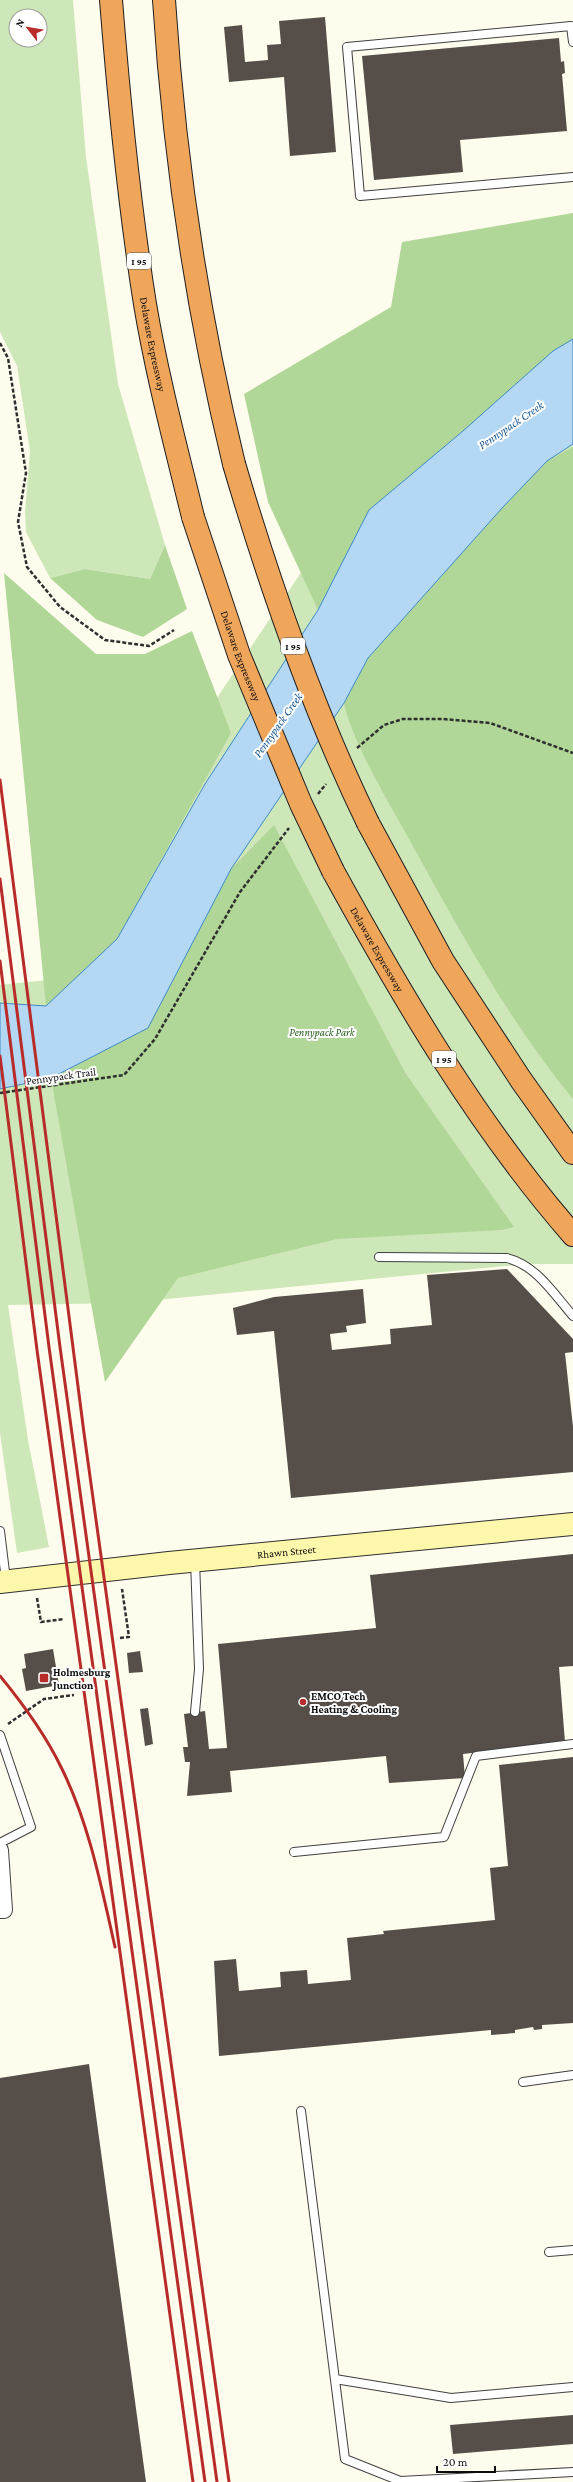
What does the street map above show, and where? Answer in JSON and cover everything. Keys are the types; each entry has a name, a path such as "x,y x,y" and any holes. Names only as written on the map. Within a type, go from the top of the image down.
{"highway":[{"name":"Delaware Expressway","path":"111,0 127,163 145,305 162,387 193,517 239,655 301,804 333,870 394,982 481,1115 573,1235"},
{"name":"I 95","path":"164,0 168,67 196,285 214,384 234,464 261,556 294,650 346,777 368,823 443,961 521,1080 573,1153"}],"main road":[{"name":"Rhawn Street","path":"3,1581 195,1560 573,1524"}],"street":[{"path":"0,1850 4,1910 0,1910"}],"lane":[{"path":"573,42 571,26 347,47 360,196 573,176"},
{"path":"379,1257 507,1258 519,1261 530,1267 573,1316"},
{"path":"0,1531 3,1581"},
{"path":"195,1560 199,1669 195,1712"},
{"path":"0,1735 31,1827 0,1843"},
{"path":"294,1852 444,1837 476,1756 573,1744"},
{"path":"523,2082 573,2076"},
{"path":"301,2111 345,2459 400,2481 573,2472"},
{"path":"549,2252 573,2250"},
{"path":"335,2379 451,2398 573,2386"}],"path":[{"path":"0,343 8,358 26,473 18,522 27,567 60,607 105,640 149,646 174,630"},
{"name":"Pennypack Trail","path":"0,1093 124,1075"},
{"path":"120,1638 129,1637 123,1597"},
{"path":"38,1604 40,1622 64,1619"},
{"path":"5,1726 44,1699 74,1696"}],"green space":[{"path":"0,0 73,0 86,157 118,384 165,545 150,579 85,569 50,578 26,532 25,512 30,451 17,366 0,332"},
{"path":"573,213 573,339 553,351 463,431 369,510 318,610 268,502 244,394 391,307 402,242"},
{"name":"Pennypack Park","path":"573,313 573,1264 525,1264 127,1303 8,1305 28,1440 49,1547 17,1553 0,1433 0,985 67,978 194,732 339,516"},
{"path":"573,447 573,1099 527,1038 465,940 372,772 355,736 344,703 368,658 503,507 547,461"},
{"path":"165,545 187,609 143,637 97,620 50,578 85,569 150,579"},
{"path":"4,573 96,654 145,654 192,631 231,733 117,939 46,1006"},
{"path":"274,825 406,1074 514,1227 502,1230 337,1239 178,1278 105,1382 51,1078 148,1028 231,869"}],"water":[{"name":"Pennypack Creek","path":"573,339 573,444 547,461 503,507 368,658 344,703 231,869 148,1028 51,1078 0,1089 0,1003 46,1006 117,939 205,784 318,610 369,510 463,431 553,351"}],"building":[{"path":"325,17 336,152 290,156 284,77 229,82 224,27 242,25 245,62 268,60 267,45 281,44 279,21"},
{"path":"559,38 561,62 564,61 565,73 562,74 567,131 460,140 463,172 374,180 362,56"},
{"path":"507,1269 573,1339 573,1352 565,1353 573,1427 573,1472 291,1498 274,1331 237,1335 233,1308 274,1297 363,1289 366,1323 346,1326 347,1332 330,1334 332,1350 391,1344 390,1329 432,1325 427,1275"},
{"path":"573,1554 573,1666 559,1667 565,1742 463,1754 465,1778 389,1783 386,1756 230,1771 232,1792 187,1796 190,1762 185,1762 183,1747 188,1747 184,1714 205,1711 209,1749 227,1748 218,1644 376,1628 370,1575"},
{"path":"53,1649 59,1685 26,1691 22,1669 26,1668 24,1654"},
{"path":"140,1651 143,1672 129,1673 127,1653"},
{"path":"148,1708 153,1744 145,1746 140,1709"},
{"path":"573,1757 573,2023 542,2025 542,2029 534,2030 533,2027 515,2030 515,2033 491,2035 491,2030 219,2056 214,1961 236,1959 239,1991 281,1987 280,1972 307,1970 308,1984 351,1980 347,1938 384,1934 383,1931 495,1920 490,1868 508,1866 499,1765"},
{"path":"89,2064 146,2482 0,2482 0,2078"},
{"path":"573,2415 573,2444 453,2454 450,2425"}],"railway":[{"path":"0,780 84,1433 229,2482"},
{"path":"0,879 60,1347 217,2482"},
{"path":"0,961 49,1347 205,2482"},
{"path":"0,1056 37,1350 193,2482"},
{"path":"0,1676 41,1731 55,1755 71,1788 87,1832 115,1947"}],"place":[{"name":"Holmesburg Junction","path":"44,1678"},
{"name":"EMCO Tech Heating & Cooling","path":"303,1702"}]}
